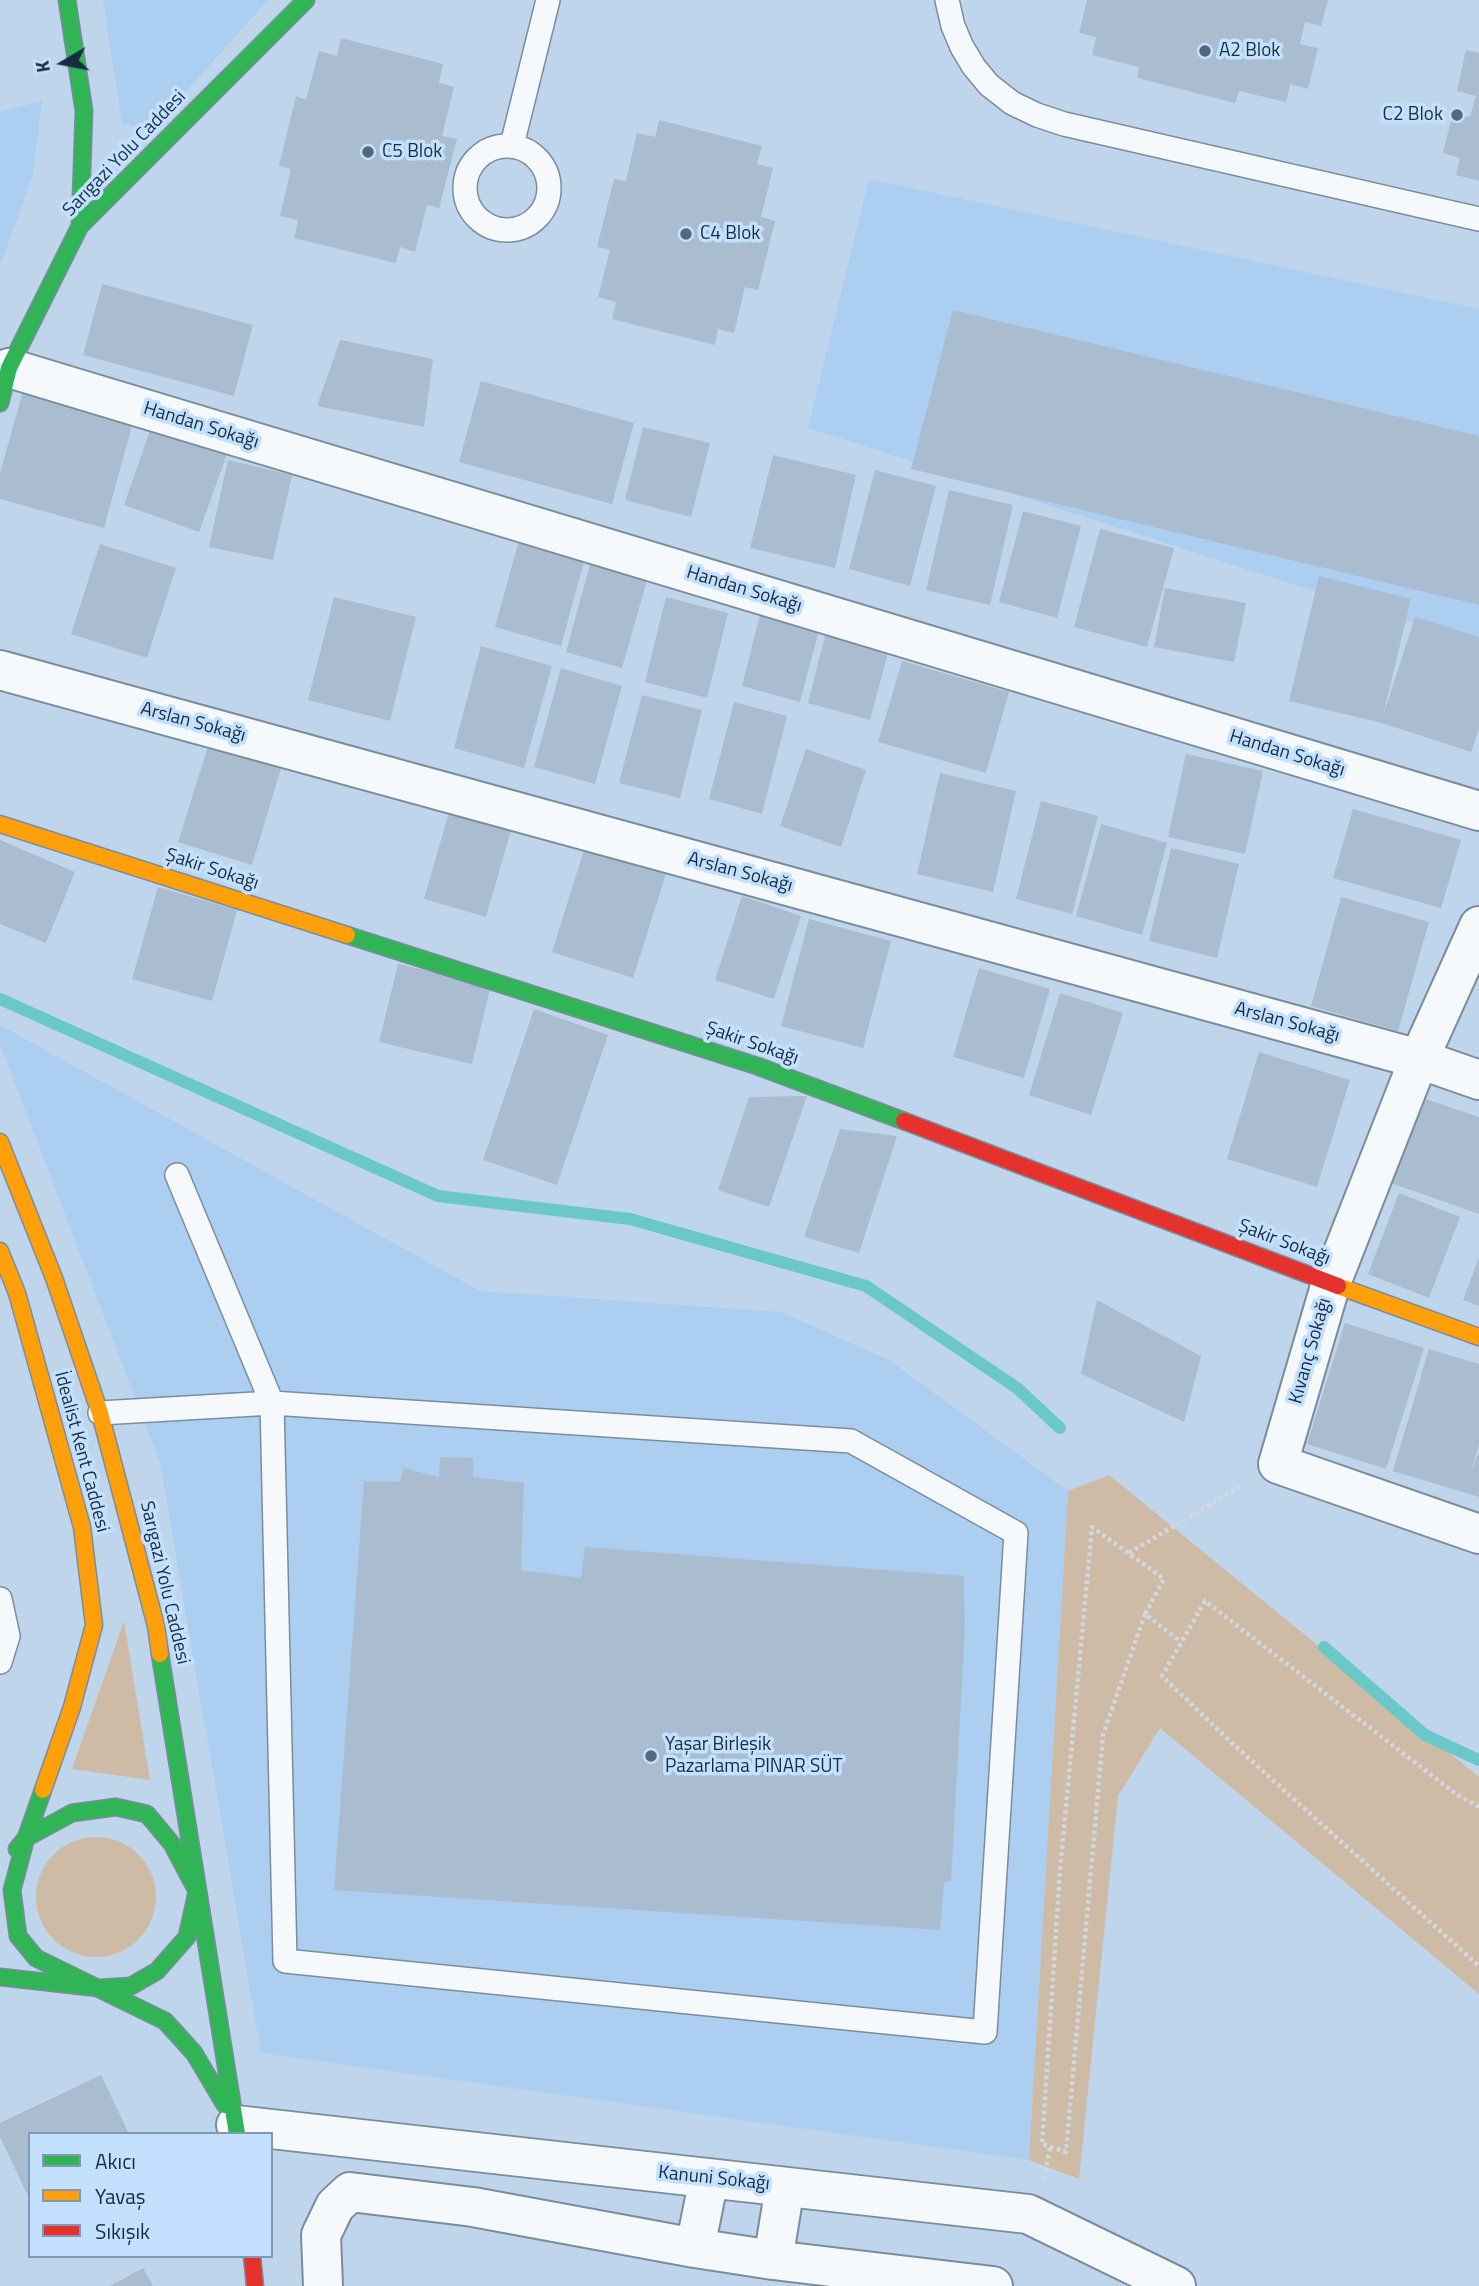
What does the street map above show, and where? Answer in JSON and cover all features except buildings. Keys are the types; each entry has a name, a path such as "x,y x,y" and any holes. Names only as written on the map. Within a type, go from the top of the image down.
{"street":[{"path":"67,0 84,111 80,226"},
{"name":"Sarıgazi Yolu Caddesi","path":"5,386 80,226 306,0"},
{"name":"Handan Sokağı","path":"5,386 1479,811"},
{"name":"Arslan Sokağı","path":"0,670 1419,1059 1479,1080"},
{"name":"Şakir Sokağı","path":"0,824 757,1066 1479,1337"},
{"name":"Kıvanç Sokağı","path":"1278,1464 1331,1283 1419,1059 1479,926"},
{"name":"Sarıgazi Yolu Caddesi","path":"0,1142 54,1278 100,1413 156,1626 237,2130"},
{"name":"İdealist Kent Caddesi","path":"0,1251 17,1293 82,1527 94,1625 72,1707 26,1838 12,1890 18,1936 36,1958 165,2021 194,2053 237,2130"},
{"path":"1278,1464 1479,1534"},
{"path":"0,1869 26,1838 72,1814 116,1807 147,1814 172,1844 197,1891 187,1937 157,1971 131,1986 99,1988 0,1977"},
{"name":"Kanuni Sokağı","path":"237,2130 257,2132"},
{"name":"Kanuni Sokağı","path":"273,2134 1028,2214 1176,2286"},
{"path":"695,2248 709,2178"},
{"path":"773,2260 785,2187"},
{"path":"323,2286 321,2235 329,2214 350,2192 473,2207 773,2260 993,2286"},
{"path":"252,2258 255,2286"}],"lane":[{"path":"512,145 548,0"},
{"path":"947,0 953,26 974,67 989,85 1012,103 1037,116 1479,219"},
{"path":"100,1413 272,1404 851,1441 1016,1533 985,2032 285,1961 272,1404 177,1175"},
{"path":"0,1599 8,1636 0,1662"}],"path":[{"path":"1129,1553 1278,1464"},
{"path":"1092,1527 1164,1578 1145,1614 1103,1735 1066,2152 1042,2144 1060,1871 1092,1527"},
{"path":"1479,1807 1456,1794 1205,1601 1162,1676 1234,1745 1479,1966"},
{"path":"1145,1614 1181,1642"}],"shaded area":[{"path":"103,0 268,0 153,128 122,124"},
{"path":"42,101 33,175 0,266 0,112"},
{"path":"869,179 1479,309 1479,644 808,428"},
{"path":"0,1025 480,1291 781,1312 889,1360 1068,1491 1029,2160 261,2053 160,1463 0,1044"},
{"path":"1109,1475 1479,1777 1479,1994 1160,1728 1118,1796 1079,2179 1029,2160 1068,1491"},
{"path":"124,1621 150,1780 72,1769"},
{"path":"96,1837 119,1841 139,1854 152,1874 156,1897 152,1920 139,1940 119,1953 96,1957 73,1953 53,1940 40,1920 36,1897 40,1874 53,1854 73,1841"}],"waterway":[{"path":"0,999 438,1196 630,1219 866,1286 1017,1388 1060,1428"},
{"path":"1324,1647 1425,1735 1479,1760"}],"traffic: fast":[{"path":"67,0 84,111 80,226"},
{"path":"0,403 9,368 80,226 306,0"},
{"path":"347,935 757,1066 904,1121"},
{"path":"160,1654 237,2132"},
{"path":"43,1790 12,1890 18,1936 36,1958 165,2021 194,2053 225,2105"},
{"path":"0,1977 99,1988 131,1986 157,1971 187,1937 197,1891 172,1844 147,1814 116,1807 72,1813 26,1838 17,1849"}],"traffic: slow":[{"path":"0,824 347,935"},
{"path":"0,1142 54,1278 100,1413 156,1626 160,1654"},
{"path":"0,1251 17,1293 82,1527 94,1625 72,1707 43,1790"},
{"path":"1338,1286 1479,1337"}],"traffic: jam":[{"path":"904,1121 1338,1286"},
{"path":"252,2258 255,2286"}],"place":[{"name":"A2 Blok","path":"1205,51"},
{"name":"C2 Blok","path":"1457,115"},
{"name":"C5 Blok","path":"368,152"},
{"name":"C4 Blok","path":"686,234"},
{"name":"Yaşar Birleşik Pazarlama PINAR SÜT","path":"651,1756"}]}
